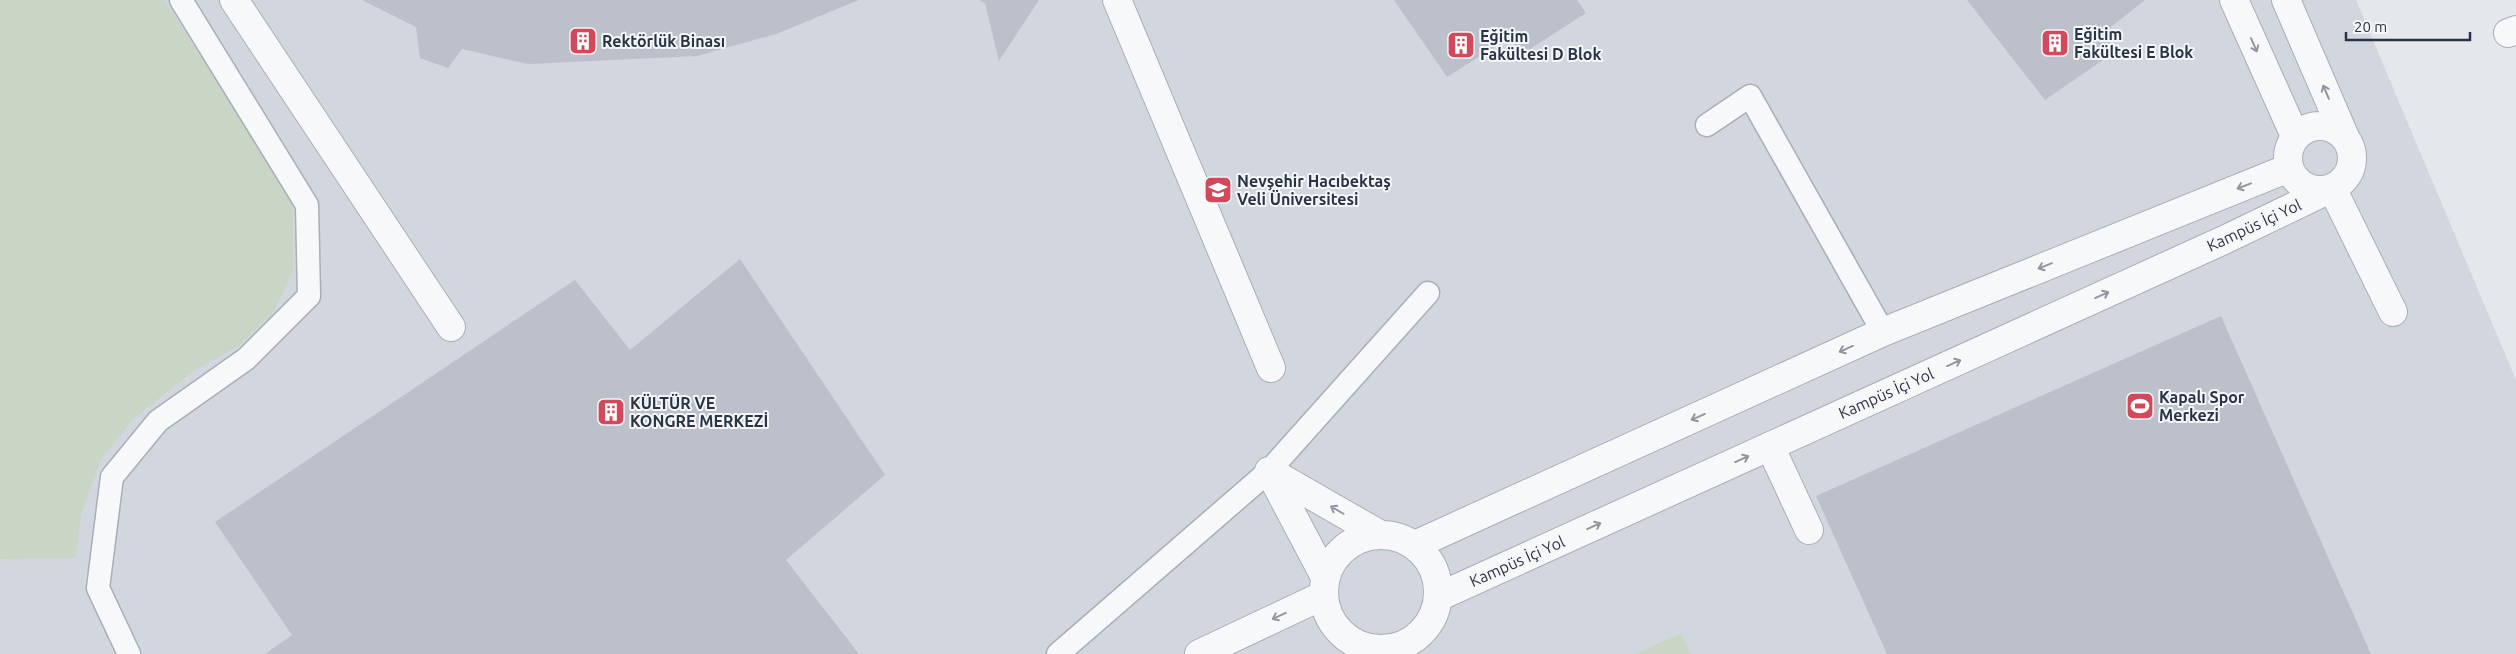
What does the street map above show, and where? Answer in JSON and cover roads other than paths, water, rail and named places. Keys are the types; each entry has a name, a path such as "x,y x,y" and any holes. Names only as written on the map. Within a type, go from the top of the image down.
{"street":[{"path":"234,0 451,327"},
{"path":"1118,0 1271,368"},
{"path":"2234,0 2295,136"},
{"path":"2286,0 2351,147 2351,166 2344,179 2332,188 2312,189 2303,185 2289,168 2290,146 2295,136 2314,125 2326,125 2337,130 2345,137"},
{"path":"1415,546 1883,332 2289,168"},
{"path":"2332,188 2392,312"},
{"name":"Kampüs İçi Yol","path":"1438,596 2332,188"},
{"path":"1770,446 1810,530"},
{"path":"1269,471 1379,534"},
{"path":"1199,654 1324,586 1333,560 1345,547 1360,538 1379,534 1398,536 1415,546 1429,560 1437,577 1438,596 1434,615 1423,632 1407,643 1389,649 1341,647 1337,628 1328,612 1324,586 1269,471"}],"lane":[{"path":"129,654 98,588 112,477 158,421 246,359 309,296 307,205 181,0"},
{"path":"1707,125 1750,96 1883,332"},
{"path":"1058,654 1269,471 1428,293"}],"place":[{"name":"Rektörlük Binası","path":"583,41"},
{"name":"Eğitim Fakültesi E Blok","path":"2055,43"},
{"name":"Eğitim Fakültesi D Blok","path":"1461,45"},
{"name":"Nevşehir Hacıbektaş Veli Üniversitesi","path":"1218,190"},
{"name":"Kapalı Spor Merkezi","path":"2140,406"},
{"name":"KÜLTÜR VE KONGRE MERKEZİ","path":"611,412"}]}
